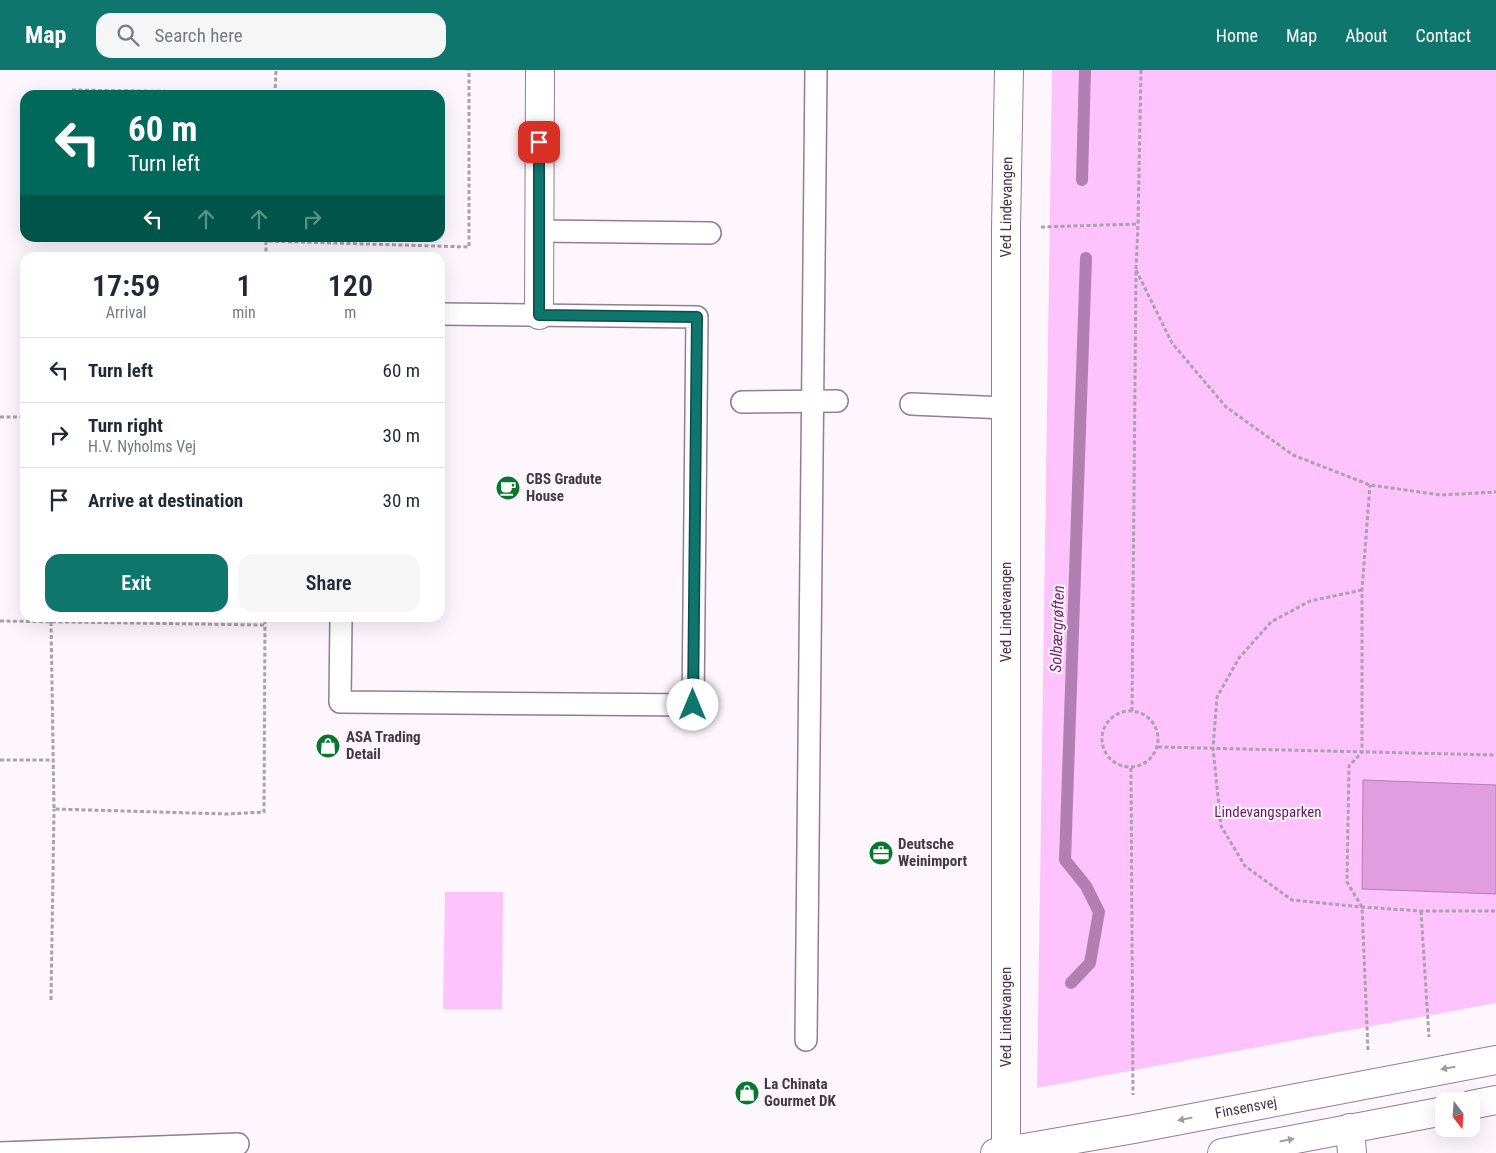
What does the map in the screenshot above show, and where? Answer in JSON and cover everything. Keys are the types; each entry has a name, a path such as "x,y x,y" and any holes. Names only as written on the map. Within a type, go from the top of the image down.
{"street":[{"path":"539,315 540,70"},
{"name":"Ved Lindevangen","path":"1003,1152 1006,228 1009,70"},
{"name":"Finsensvej","path":"1003,1152 1496,1060"},
{"path":"1351,1141 1362,1085"},
{"path":"1480,1103 1496,1100"},
{"path":"1222,1153 1351,1141 1435,1113"}],"lane":[{"path":"806,1040 816,70"},
{"path":"539,232 710,233"},
{"path":"341,622 340,702 693,705 697,317 445,314"},
{"path":"742,402 837,402"},
{"path":"911,404 1006,408"},
{"path":"0,1153 238,1144"}],"path":[{"path":"275,90 276,70"},
{"path":"342,242 469,247 469,70"},
{"path":"1132,711 1136,269 1141,70"},
{"path":"1006,228 1138,224"},
{"path":"1136,269 1172,344 1226,407 1293,455 1370,485 1441,496 1496,492"},
{"path":"0,417 20,417"},
{"path":"1362,1085 1362,907 1347,882 1349,766 1362,752 1362,590 1370,485"},
{"path":"1362,590 1310,601 1271,622 1239,658 1217,697 1213,748 1221,826 1245,866 1292,900 1362,907 1496,911"},
{"path":"0,621 20,621"},
{"path":"51,1000 54,809 51,622 264,625"},
{"path":"54,809 228,814 264,812 264,622"},
{"path":"1132,711 1144,714 1153,723 1158,734 1158,747 1152,757 1142,765 1130,768 1118,765 1107,757 1102,745 1102,732 1108,720 1119,712 1132,711"},
{"path":"1158,747 1496,755"},
{"path":"0,760 53,760"},
{"path":"1130,768 1134,1129"},
{"path":"1421,910 1431,1071"}],"green space":[{"name":"Lindevangsparken","path":"1052,70 1496,70 1496,1003 1037,1088"},
{"path":"445,892 503,892 502,1009 443,1009"}],"shaded area":[{"path":"1363,780 1496,785 1496,894 1362,889"}],"waterway":[{"name":"Solbærgrøften","path":"1082,180 1085,70"},
{"name":"Solbærgrøften","path":"1071,983 1090,963 1099,912 1086,886 1065,860 1086,258"}],"place":[{"name":"CBS Gradute House","path":"508,488"},
{"name":"ASA Trading Detail","path":"328,746"},
{"name":"Deutsche Weinimport","path":"881,853"},
{"name":"La Chinata Gourmet DK","path":"747,1093"}],"route":[{"path":"539,142 539,315 697,317 693,705"}]}
